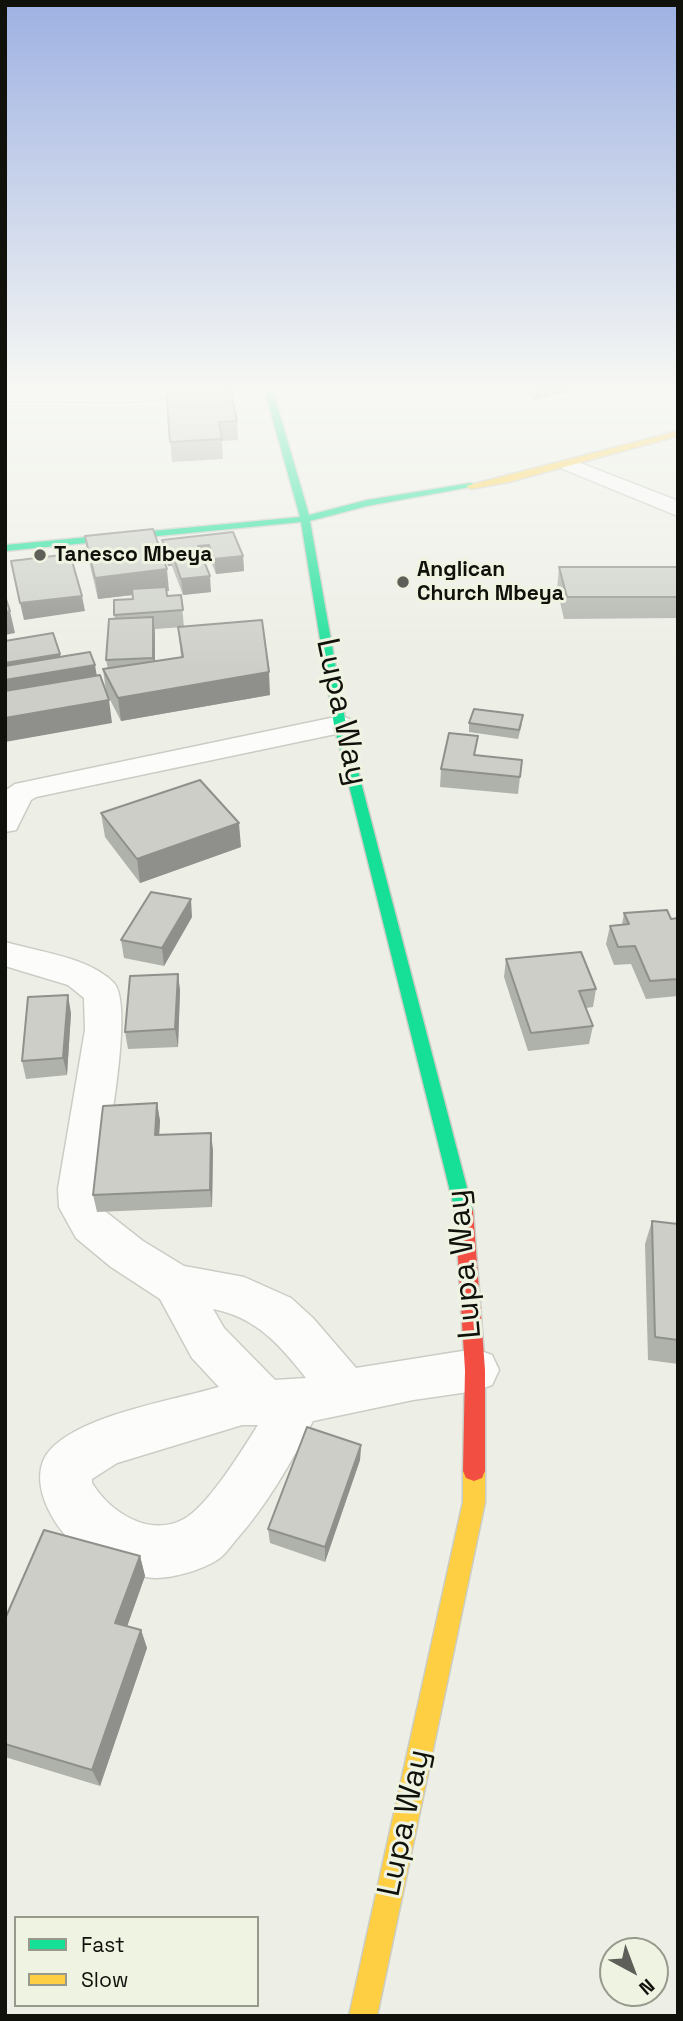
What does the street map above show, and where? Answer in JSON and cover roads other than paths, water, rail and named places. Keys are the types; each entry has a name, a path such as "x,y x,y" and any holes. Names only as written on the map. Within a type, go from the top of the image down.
{"street":[{"name":"Lupa Way","path":"295,482 305,519 340,725 463,1197 475,1370 474,1502 363,2016"},
{"path":"5,548 305,519 367,503 492,482"},
{"path":"612,482 678,509"},
{"path":"5,823 18,794 26,790 340,725"},
{"path":"5,954 81,975 102,993 104,1030 83,1162 80,1207 91,1225 127,1254 177,1284 228,1291 267,1307 309,1348 346,1392"},
{"path":"177,1284 208,1343 280,1401 475,1370"}],"place":[{"name":"Tanesco Mbeya","path":"40,555"},
{"name":"Anglican Church Mbeya","path":"403,582"}]}
